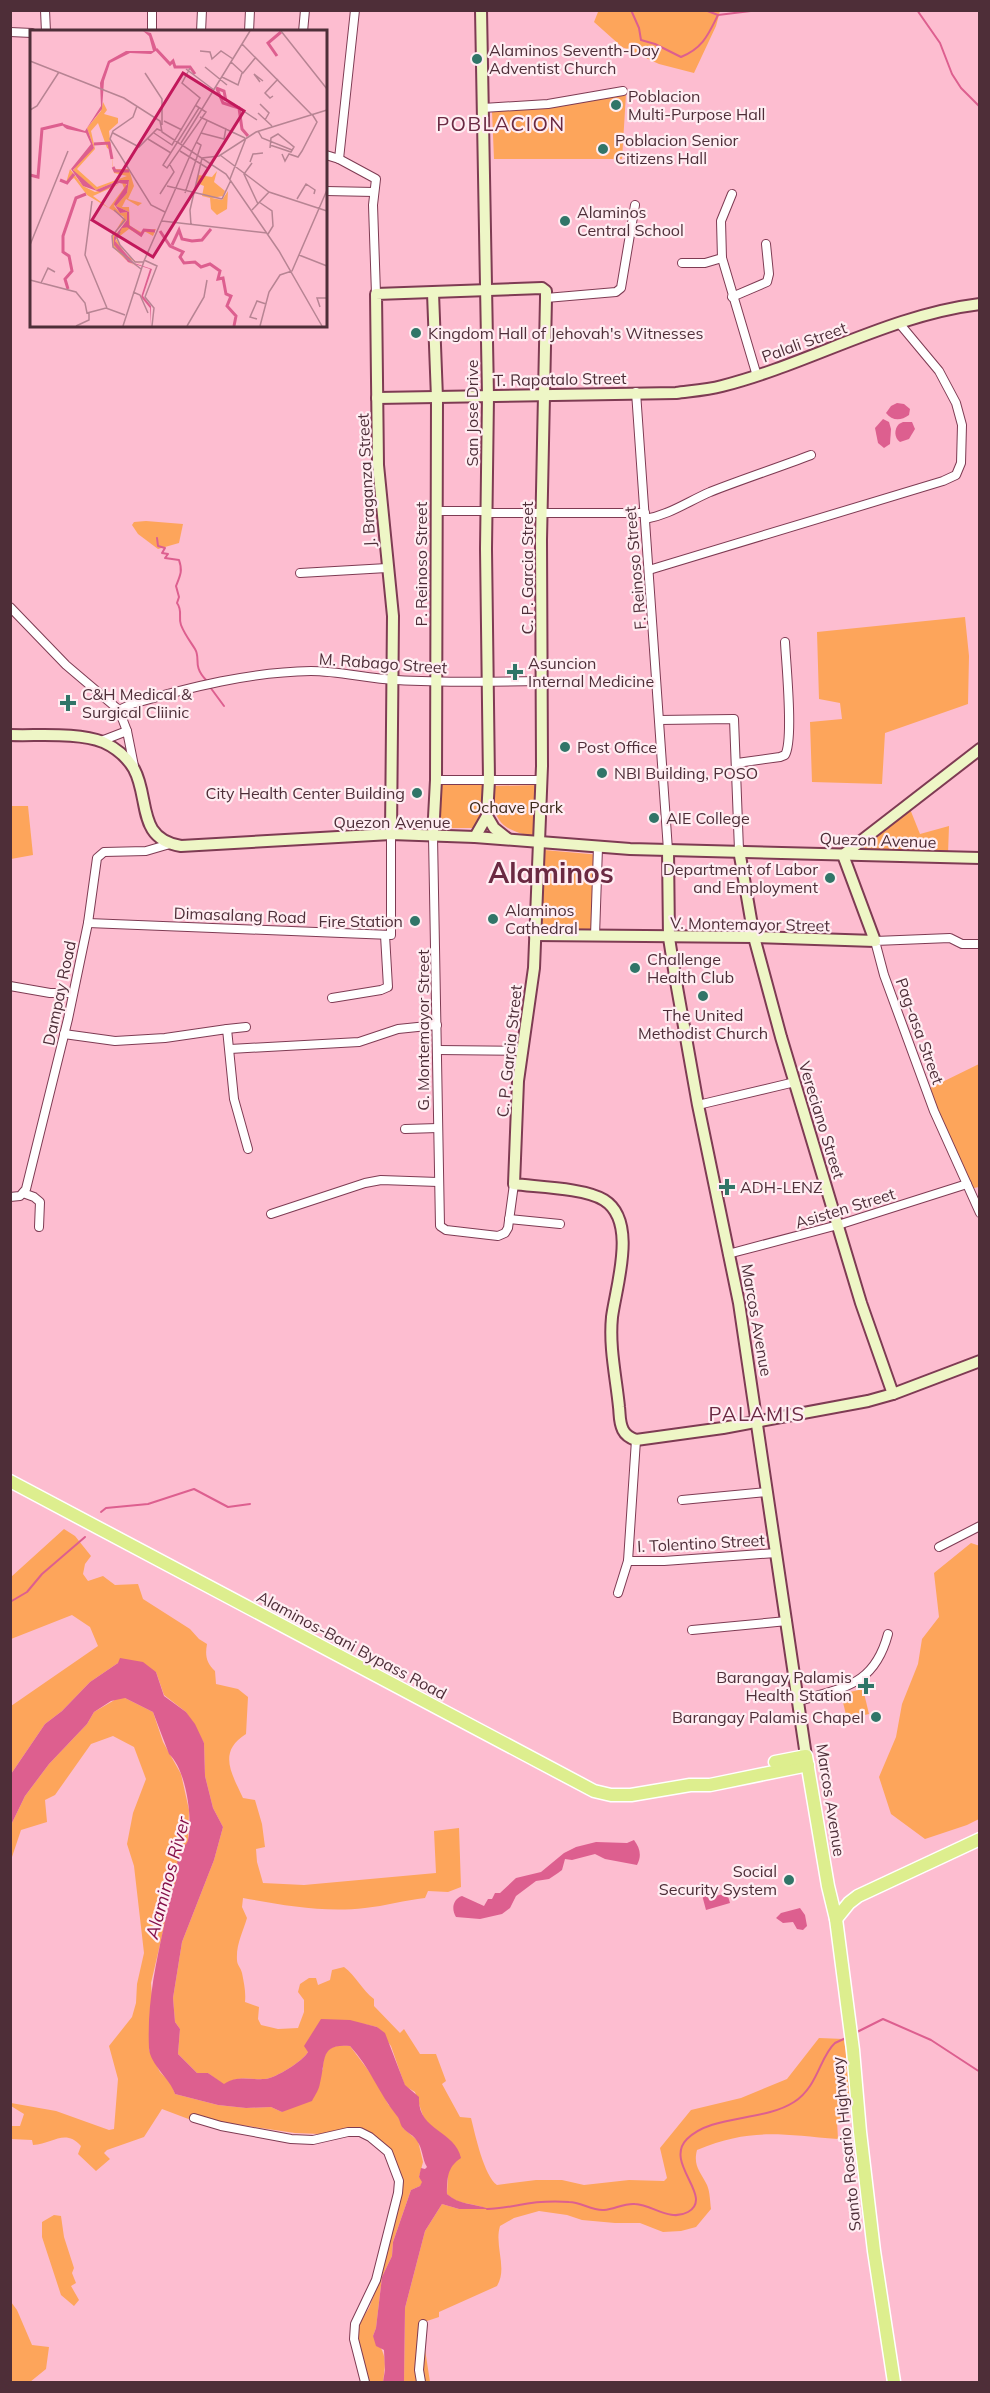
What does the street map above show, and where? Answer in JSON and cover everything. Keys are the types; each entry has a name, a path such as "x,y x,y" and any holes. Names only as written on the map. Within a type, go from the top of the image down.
{"main road":[{"name":"Alaminos-Bani Bypass Road","path":"10,1481 594,1791 611,1795 631,1795 690,1785 710,1785 807,1760"},
{"name":"Marcos Avenue","path":"807,1760 832,1902"},
{"path":"832,1902 853,1900 980,1839"},
{"path":"828,1886 853,1900"},
{"path":"836,1918 853,1900"},
{"name":"Santo Rosario Highway","path":"832,1902 850,2023 865,2175 894,2382"}],"street":[{"path":"45,10 46,30"},
{"path":"152,10 152,30"},
{"path":"201,30 202,10"},
{"path":"249,30 250,10"},
{"path":"303,30 305,10"},
{"path":"339,159 355,10"},
{"name":"San Jose Drive","path":"475,837 487,816 489,780 488,396 481,10"},
{"path":"10,32 30,33"},
{"path":"483,108 548,104 623,91"},
{"path":"327,155 339,159 376,179 374,192 327,191"},
{"name":"J. Braganza Street","path":"374,192 378,465 393,616 391,834"},
{"path":"732,194 721,221 722,258 757,376"},
{"path":"376,294 542,288 546,291 546,298 616,292 621,288 635,205"},
{"path":"732,297 767,282 769,274 766,244"},
{"path":"682,263 705,263 722,258"},
{"name":"P. Reinoso Street","path":"433,293 437,398 436,780 433,836"},
{"name":"C. P. Garcia Street","path":"508,1223 514,1184 518,1081 534,968 541,780 546,298"},
{"name":"Palali Street","path":"636,392 676,393 720,387 757,376 899,323 961,306 980,304"},
{"path":"649,570 943,481 956,474 961,463 962,425 956,403 939,371 899,323"},
{"name":"T. Rapatalo Street","path":"377,398 636,392"},
{"name":"F. Reinoso Street","path":"636,392 668,850"},
{"path":"436,511 645,516 668,514 724,487 811,455"},
{"path":"300,573 387,568"},
{"path":"10,607 66,665 119,710 127,731 134,770 150,826 156,835 170,844"},
{"path":"737,763 780,757 788,750 785,642"},
{"name":"M. Rabago Street","path":"119,710 157,697 229,679 310,671 345,672 393,680 435,682 542,681"},
{"path":"658,720 734,719 739,850"},
{"path":"101,741 127,731"},
{"path":"10,735 84,737 101,741 121,752 134,770"},
{"path":"843,855 980,749"},
{"path":"436,780 541,780"},
{"path":"487,816 494,828 508,839"},
{"path":"332,998 388,987 391,834"},
{"name":"Quezon Avenue","path":"170,844 181,846 391,834 475,837 668,850 739,850 980,858"},
{"name":"G. Montemayor Street","path":"433,836 439,1224 446,1230 498,1236 505,1233 508,1223"},
{"name":"Dampay Road","path":"23,1193 64,1034 88,922 94,863 100,854 105,852 146,851 170,844"},
{"path":"595,936 598,847"},
{"name":"Marcos Avenue","path":"668,850 669,938 698,1105 739,1303 807,1760"},
{"name":"Vereciano Street","path":"739,850 754,937 795,1082 861,1303 894,1394"},
{"name":"Pag-asa Street","path":"843,855 934,1111 980,1213"},
{"name":"Dimasalang Road","path":"88,922 388,935"},
{"name":"V. Montemayor Street","path":"535,935 754,937 875,941 950,938 962,944 980,944"},
{"path":"10,986 50,993 72,993"},
{"path":"230,1049 359,1042 398,1029 436,1025"},
{"path":"64,1034 116,1041 165,1038 246,1028"},
{"path":"227,1029 234,1100 248,1149"},
{"path":"438,1050 523,1051"},
{"path":"698,1105 795,1082"},
{"path":"405,1129 438,1128"},
{"path":"271,1214 365,1183 381,1180 438,1182"},
{"path":"514,1184 590,1194 603,1199 615,1213 623,1241 622,1268 612,1315 612,1354 620,1424 626,1436 636,1440 757,1422 894,1394 980,1361"},
{"name":"Asisten Street","path":"729,1254 838,1225 967,1184"},
{"path":"10,1197 20,1196 23,1193 40,1202 39,1227"},
{"path":"508,1223 560,1224"},
{"path":"618,1593 628,1561 636,1440"},
{"path":"682,1500 766,1492"},
{"path":"939,1547 980,1526"},
{"name":"I. Tolentino Street","path":"628,1561 687,1560 776,1553"},
{"path":"692,1630 787,1621"},
{"path":"799,1701 849,1686 860,1679 878,1662 888,1634"},
{"path":"194,2118 221,2126 291,2139 313,2140 348,2132 360,2133 370,2137 388,2152 399,2181 398,2193 376,2280 355,2324 354,2339 365,2382"},
{"path":"421,2382 419,2370 423,2324"}],"green space":[{"path":"597,11 720,11 716,26 694,73 659,64 622,47 594,22"},
{"path":"626,94 622,159 494,159 492,111 543,109"},
{"path":"134,522 183,524 179,543 158,549 138,534 132,525"},
{"path":"965,617 969,656 968,704 885,733 882,784 812,782 810,722 842,719 840,703 819,699 817,632"},
{"path":"440,784 486,784 479,828 439,828"},
{"name":"Ochave Park","path":"538,785 535,837 514,831 501,822 494,808 492,786"},
{"path":"11,806 28,806 33,855 11,859"},
{"path":"910,809 920,834 949,826 948,854 855,852"},
{"path":"544,850 601,855 598,934 542,932"},
{"path":"979,1064 979,1187 969,1189 926,1090"},
{"path":"64,1529 75,1536 91,1556 85,1564 83,1574 88,1581 103,1576 115,1585 138,1584 143,1599 190,1629 207,1644 207,1659 215,1671 216,1684 238,1689 248,1697 246,1734 237,1741 229,1756 231,1772 243,1798 255,1800 262,1824 265,1847 256,1849 263,1883 304,1885 436,1873 434,1831 459,1828 461,1887 448,1892 428,1891 425,1898 373,1907 334,1910 303,1908 243,1898 242,1907 247,1918 239,1943 237,1962 243,1980 245,2002 259,2007 258,2019 261,2025 278,2029 298,2028 304,2012 304,2000 298,1992 300,1984 309,1978 316,1978 318,1985 330,1980 332,1970 344,1967 374,1999 374,2006 400,2033 404,2029 420,2054 436,2054 446,2081 442,2084 460,2117 471,2118 484,2164 497,2185 536,2180 562,2180 584,2185 629,2180 664,2181 667,2178 660,2148 691,2110 741,2098 787,2079 819,2038 844,2039 853,2107 844,2108 845,2116 837,2121 838,2139 751,2135 697,2150 697,2164 708,2188 711,2209 696,2227 681,2231 663,2232 640,2223 582,2220 567,2215 539,2211 514,2218 500,2226 501,2272 497,2286 439,2312 439,2317 421,2323 430,2382 404,2382 405,2308 425,2231 442,2204 459,2209 487,2209 461,2202 447,2194 448,2173 453,2163 439,2132 428,2124 423,2116 415,2092 405,2086 391,2046 377,2027 364,2024 308,2052 295,2064 270,2078 239,2079 224,2085 208,2073 197,2073 178,2054 180,2029 175,2022 173,1998 182,1942 214,1860 223,1827 213,1808 205,1776 204,1743 186,1712 164,1695 156,1672 118,1663 90,1682 62,1711 45,1724 11,1774 11,1706 98,1646 90,1627 72,1615 11,1639 11,1577"},
{"path":"971,1543 980,1546 979,1819 925,1839 891,1814 879,1777 896,1737 902,1704 918,1664 922,1639 939,1617 934,1573"},
{"path":"863,1689 869,1714 847,1719 841,1694"},
{"path":"118,1698 125,1698 153,1712 163,1742 181,1774 189,1810 188,1843 179,1852 176,1882 167,1900 165,1923 151,1983 149,2050 160,2072 171,2083 175,2094 218,2105 246,2108 271,2107 282,2112 323,2069 323,2062 329,2049 350,2046 377,2082 388,2104 399,2117 403,2128 418,2141 423,2162 419,2177 423,2182 411,2190 393,2242 392,2256 382,2277 373,2336 384,2358 383,2382 367,2382 356,2336 360,2322 376,2290 396,2207 395,2164 371,2136 295,2133 220,2122 199,2123 162,2109 144,2137 107,2150 104,2153 110,2159 96,2171 78,2154 81,2146 70,2138 58,2138 33,2145 32,2140 11,2139 11,2126 20,2126 24,2114 11,2106 11,2103 56,2111 109,2130 114,2129 118,2079 109,2046 132,2017 144,1953 134,1866 127,1844 133,1813 146,1779 134,1747 113,1736 91,1744 55,1795 45,1800 47,1822 21,1830 11,1860 11,1825 25,1796 49,1764 87,1724 94,1712"},
{"path":"54,2215 61,2216 64,2237 74,2268 72,2273 76,2283 71,2286 79,2300 74,2306 61,2295 42,2237 42,2222"},
{"path":"11,2302 17,2310 32,2345 49,2347 46,2369 30,2382 11,2382"}],"shaded area":[{"path":"897,403 904,404 910,409 909,415 897,419 888,416 886,413 891,406"},
{"path":"883,419 889,422 891,429 890,444 884,448 878,443 875,428"},
{"path":"903,422 912,422 915,429 909,439 900,442 896,431 897,426"},
{"path":"120,1658 143,1662 156,1672 164,1696 186,1712 195,1724 204,1743 205,1776 213,1808 223,1827 214,1860 182,1942 173,1998 175,2022 180,2029 178,2054 197,2073 208,2073 224,2084 239,2079 265,2079 282,2072 305,2056 308,2052 304,2046 321,2019 350,2020 377,2027 385,2033 405,2085 419,2097 424,2117 452,2141 461,2158 450,2169 447,2194 461,2202 489,2209 459,2209 442,2204 425,2231 405,2308 404,2382 383,2382 384,2350 376,2346 373,2336 382,2277 392,2256 393,2242 411,2190 420,2186 421,2168 427,2167 419,2144 402,2127 398,2117 357,2054 350,2046 333,2047 326,2055 319,2088 312,2101 282,2112 271,2107 246,2108 218,2105 175,2094 150,2054 150,2002 165,1923 166,1902 174,1887 179,1855 188,1840 190,1819 184,1782 175,1761 169,1754 153,1712 125,1698 111,1701 94,1712 87,1724 49,1764 25,1796 11,1825 11,1774 45,1724 62,1711 90,1682 118,1663"},
{"path":"634,1840 640,1852 637,1865 605,1859 595,1854 572,1860 565,1859 562,1870 549,1879 536,1881 516,1896 510,1908 502,1914 480,1919 456,1917 454,1914 454,1905 459,1897 462,1896 484,1906 488,1899 492,1899 495,1893 500,1893 516,1878 541,1872 564,1853 576,1847 596,1842 627,1843"},
{"path":"727,1893 730,1903 706,1910 702,1895 707,1894 708,1898"},
{"path":"800,1908 805,1915 807,1926 803,1930 797,1929 793,1922 783,1923 776,1918 781,1913"}],"waterway":[{"path":"631,10 639,28 641,40 681,57 700,45 718,15 759,10"},
{"path":"705,10 718,15"},
{"path":"917,10 940,43 952,74 961,88 980,107"},
{"path":"157,538 158,546 165,548 162,553 168,554 165,558 179,560 181,570 176,586 180,622 197,653 199,670 206,680"},
{"path":"210,687 224,706"},
{"path":"101,1512 106,1508 148,1504 194,1489 228,1507 250,1504"},
{"path":"10,1602 27,1592 42,1574 85,1537"},
{"path":"855,2033 883,2019 931,2040 980,2072"},
{"path":"487,2209 537,2202 573,2202 600,2210 635,2204 668,2214 681,2215 688,2212 695,2206 696,2198 681,2158 681,2148 687,2139 710,2125 768,2113 794,2102 802,2096 814,2080 830,2049 835,2043 848,2037"}],"place":[{"name":"Alaminos Seventh-Day Adventist Church","path":"477,59"},
{"name":"Poblacion Multi-Purpose Hall","path":"616,105"},
{"name":"Poblacion Senior Citizens Hall","path":"603,149"},
{"name":"Alaminos Central School","path":"565,221"},
{"name":"Kingdom Hall of Jehovah's Witnesses","path":"416,333"},
{"name":"Asuncion Internal Medicine","path":"515,672"},
{"name":"C&H Medical & Surgical Cliinic","path":"68,703"},
{"name":"Post Office","path":"565,747"},
{"name":"NBI Building, POSO","path":"602,773"},
{"name":"City Health Center Building","path":"417,793"},
{"name":"AIE College","path":"654,818"},
{"name":"Department of Labor and Employment","path":"830,878"},
{"name":"Alaminos Cathedral","path":"493,919"},
{"name":"Fire Station","path":"415,921"},
{"name":"Challenge Health Club","path":"635,968"},
{"name":"The United Methodist Church","path":"703,996"},
{"name":"ADH-LENZ","path":"727,1187"},
{"name":"Barangay Palamis Health Station","path":"866,1686"},
{"name":"Barangay Palamis Chapel","path":"876,1717"},
{"name":"Social Security System","path":"789,1880"}],"district":[{"name":"POBLACION","path":"501,124"},
{"name":"Alaminos","path":"551,873"},
{"name":"PALAMIS","path":"757,1414"}],"water label":[{"name":"Alaminos River","path":"168,1878"}]}
